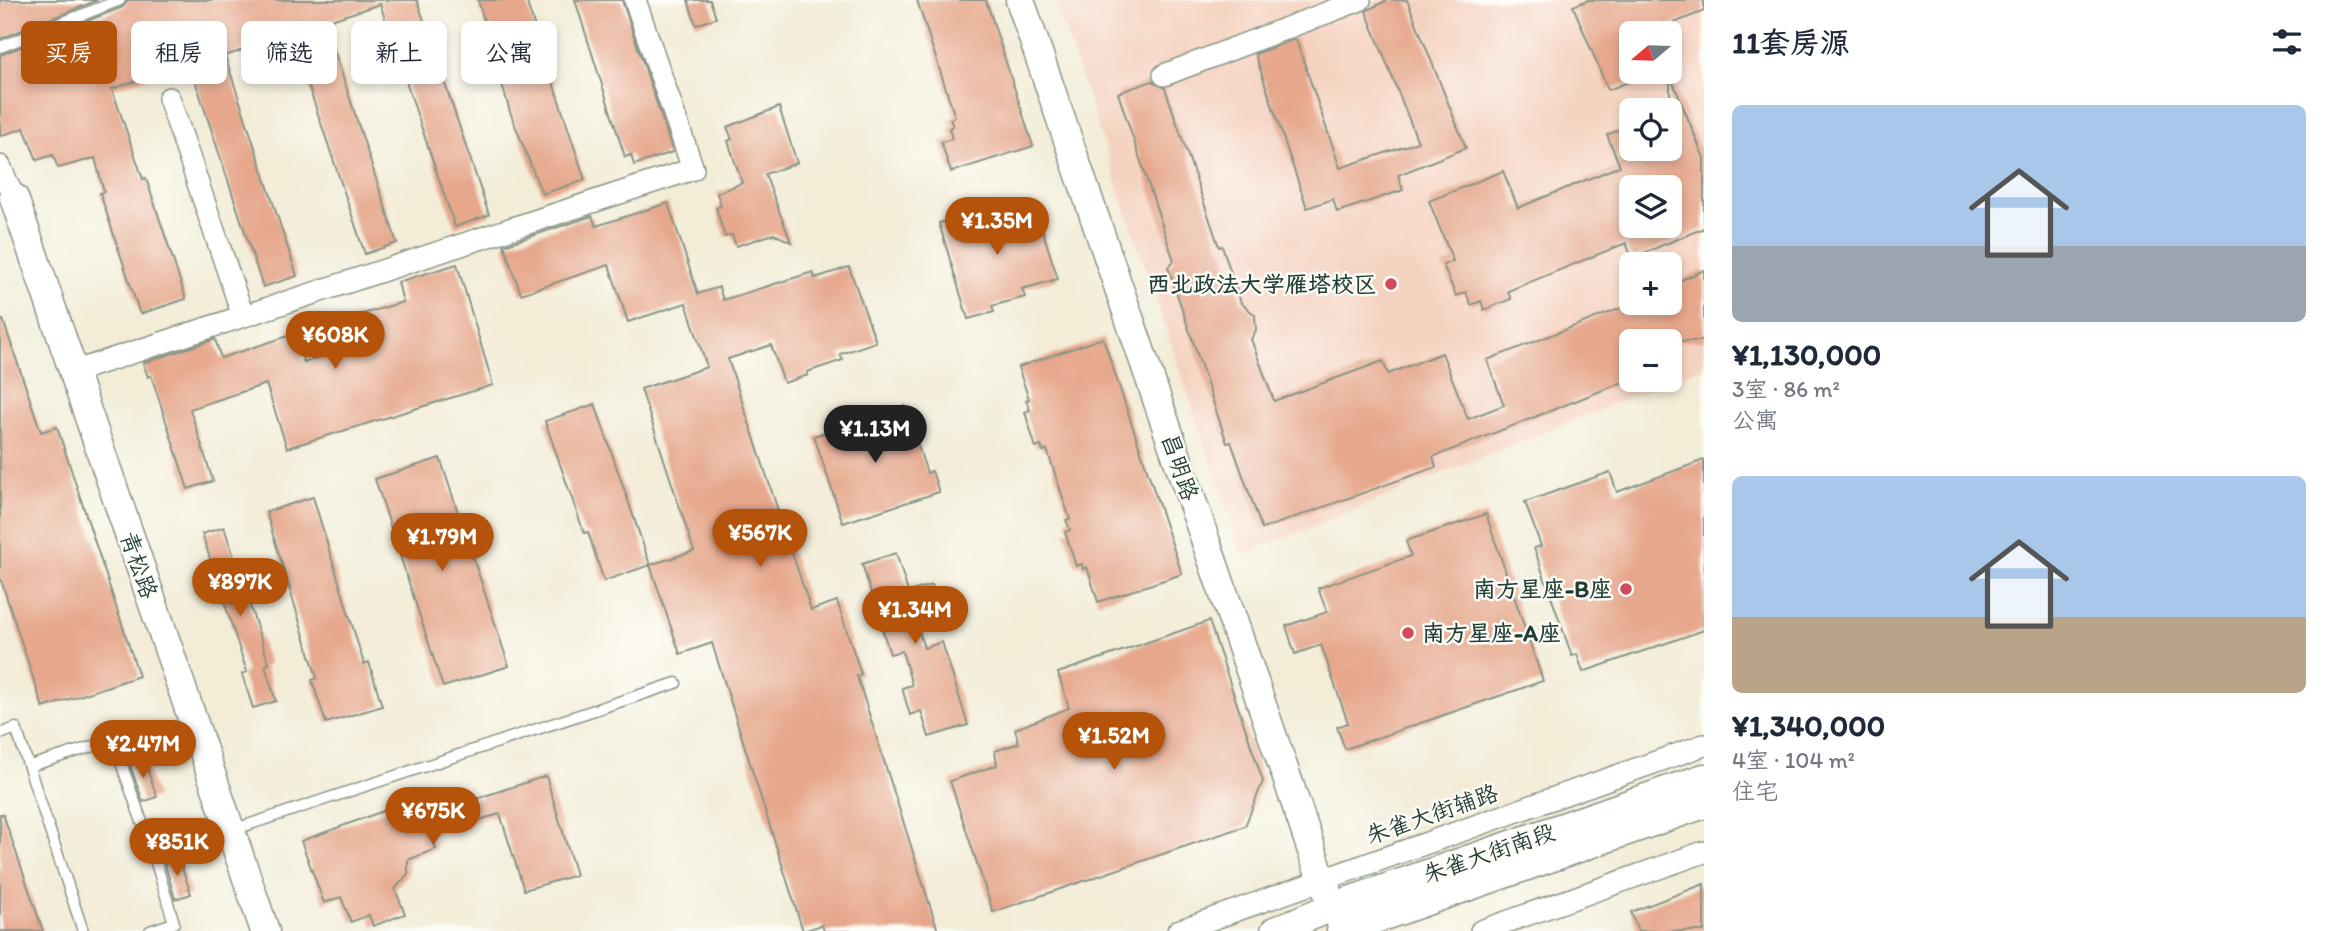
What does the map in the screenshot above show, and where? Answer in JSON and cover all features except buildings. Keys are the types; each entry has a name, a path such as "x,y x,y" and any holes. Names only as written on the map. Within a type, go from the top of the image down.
{"street":[{"path":"73,372 693,169 635,0"},
{"name":"昌明路","path":"1020,0 1322,880 1341,925"},
{"path":"1164,75 1309,10 1360,0"},
{"path":"169,98 243,316"},
{"path":"0,166 14,198"},
{"name":"青松路","path":"14,198 265,931"},
{"name":"朱雀大街辅路","path":"1178,931 1704,745"},
{"name":"朱雀大街南段","path":"1341,925 1704,778"},
{"name":"朱雀大街南段","path":"1275,931 1341,925 1704,804"},
{"path":"1482,931 1704,852"}],"lane":[{"path":"0,47 120,0"},
{"path":"154,856 676,682"},
{"path":"0,734 16,728 83,931"},
{"path":"30,766 113,740 154,856 174,923 150,931"}],"shaded area":[{"name":"西北政法大学雁塔校区","path":"1055,0 1704,0 1704,367 1682,376 1682,329 1619,329 1619,392 1643,392 1242,555"}],"place":[{"name":"西北政法大学雁塔校区","path":"1391,284"},
{"name":"南方星座-B座","path":"1626,589"},
{"name":"南方星座-A座","path":"1408,633"}]}
